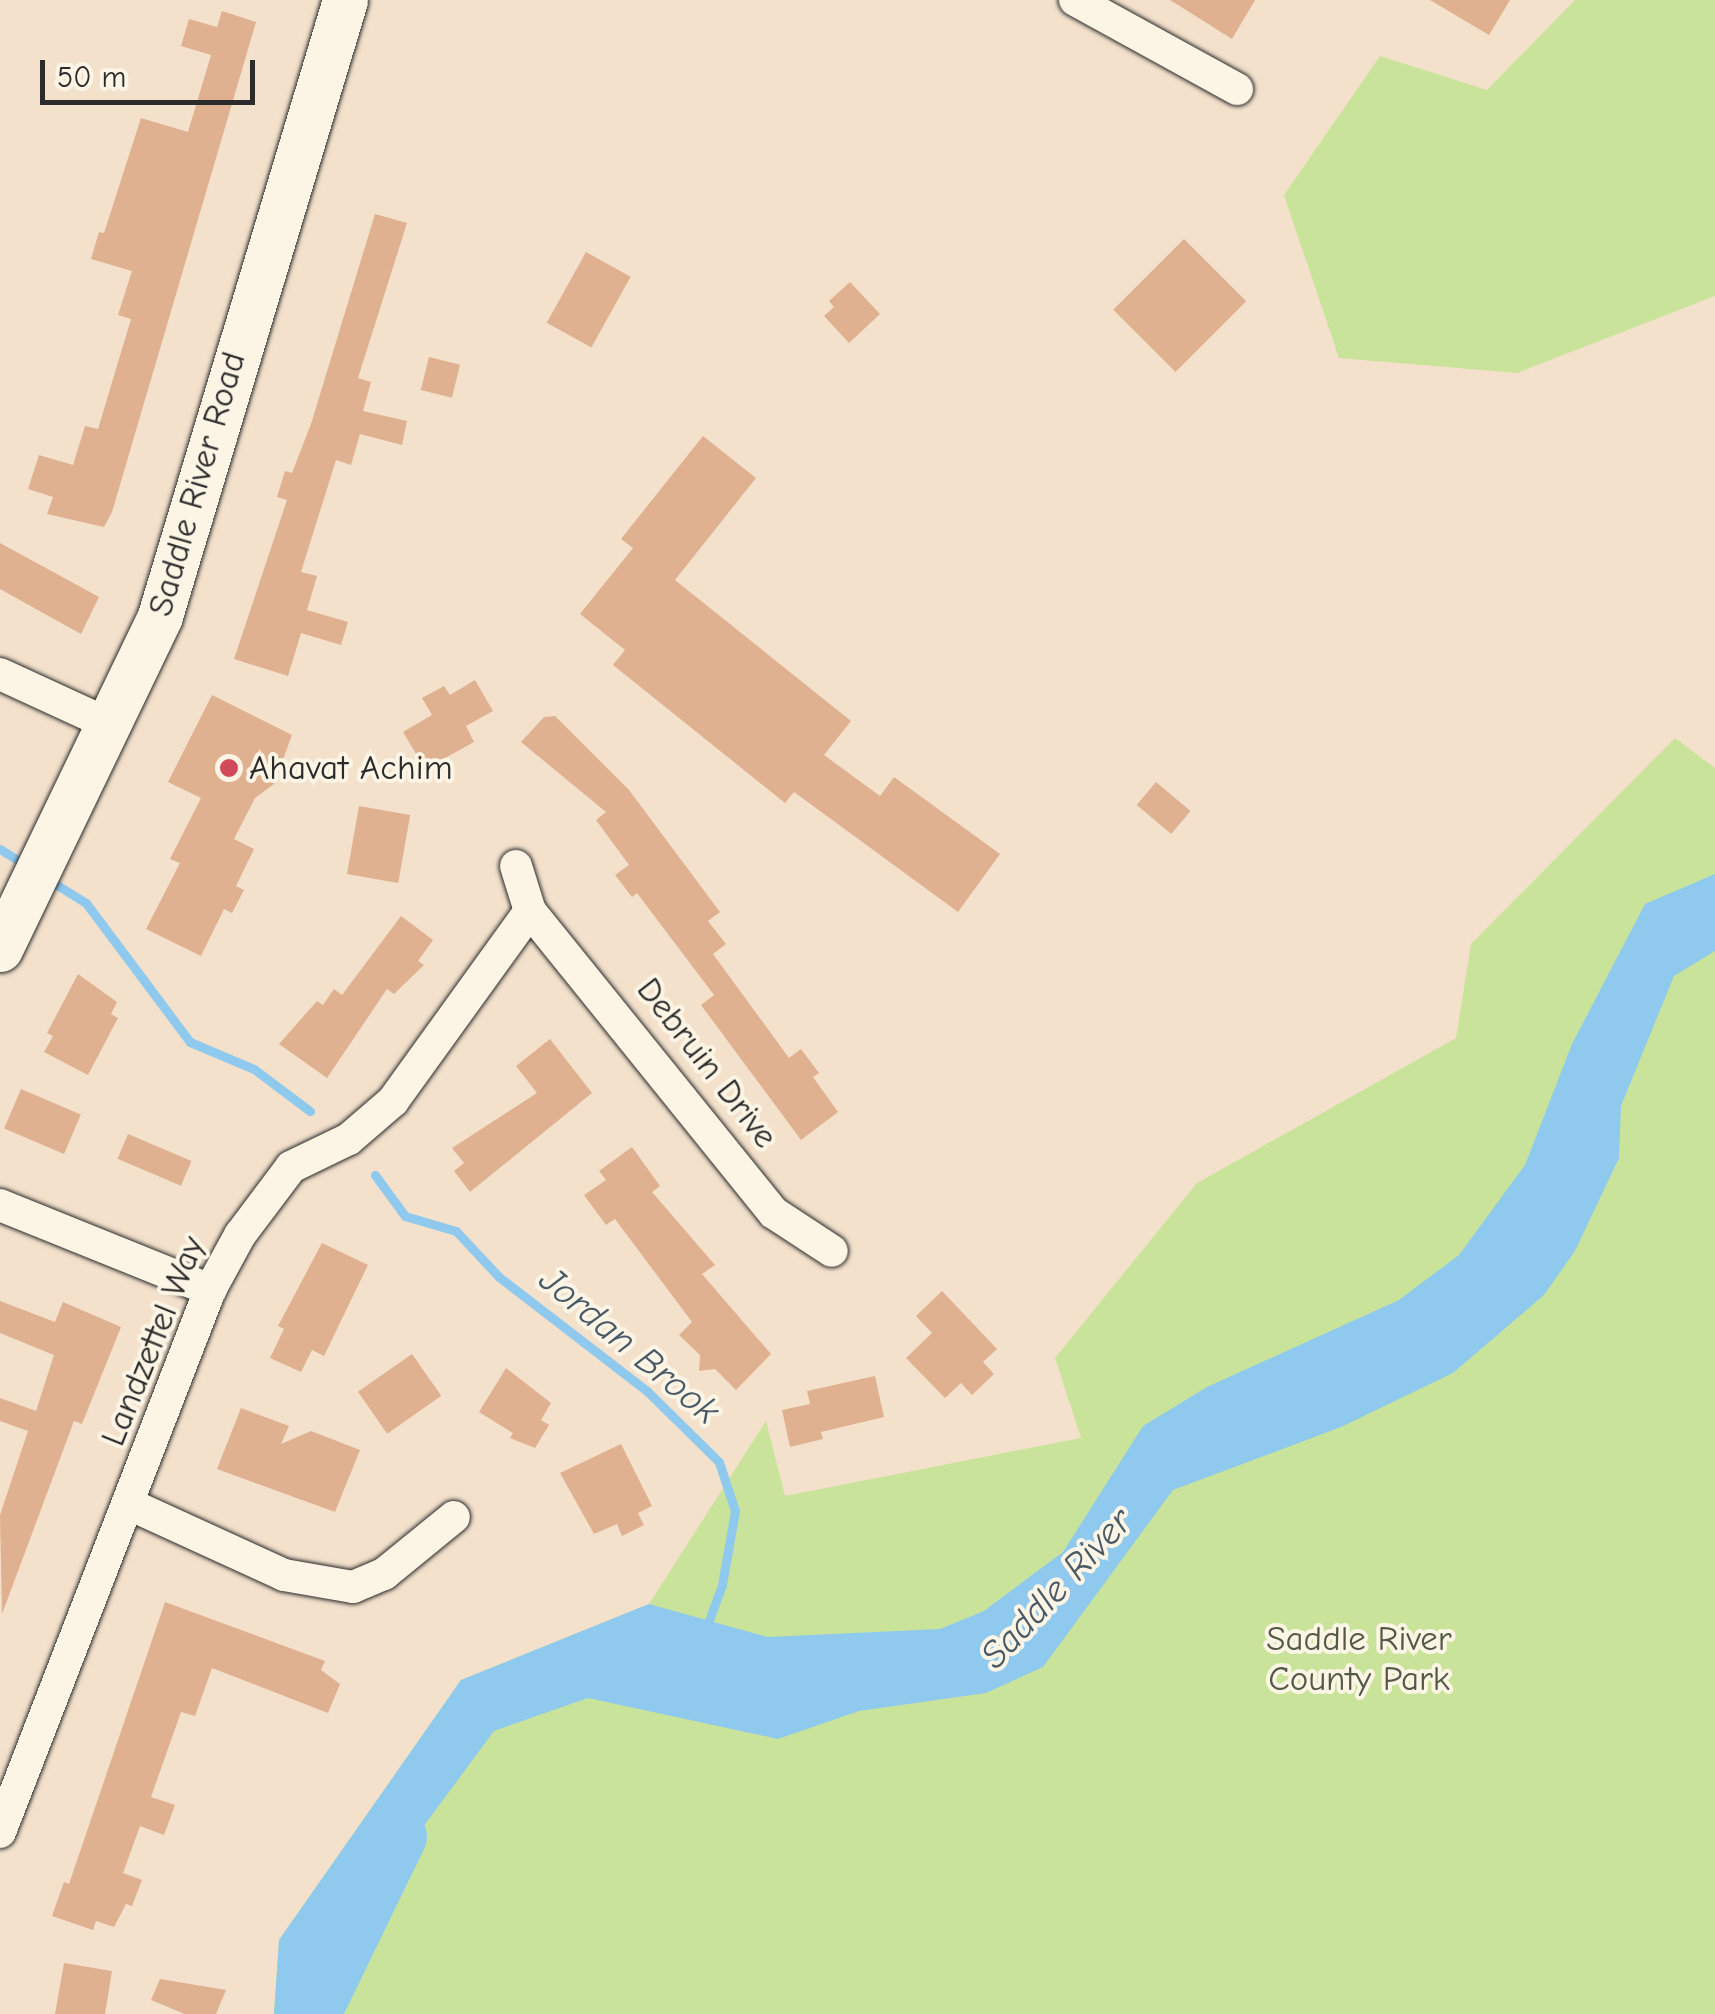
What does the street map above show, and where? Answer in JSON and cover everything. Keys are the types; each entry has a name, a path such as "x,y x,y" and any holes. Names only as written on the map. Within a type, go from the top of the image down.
{"main road":[{"name":"Saddle River Road","path":"0,948 111,725 160,616 346,0"}],"street":[{"path":"1075,0 1237,89"},
{"path":"0,674 111,725"},
{"path":"516,866 530,911"},
{"name":"Debruin Drive","path":"530,911 571,954 774,1213 832,1250"},
{"name":"Landzettel Way","path":"0,1832 210,1290 264,1196 291,1168 349,1139 393,1101 530,911"},
{"path":"0,1205 210,1290"},
{"path":"129,1504 284,1575 354,1587 384,1574 454,1517"}],"green space":[{"path":"1575,0 1715,0 1715,296 1517,373 1339,358 1284,195 1380,56 1487,90"},
{"name":"Saddle River County Park","path":"1675,738 1715,768 1715,2014 274,2014 279,1940 461,1680 649,1604 766,1421 785,1496 1081,1438 1055,1358 1197,1183 1456,1038 1471,944"}],"water":[{"path":"1715,874 1715,951 1674,976 1621,1106 1619,1158 1575,1251 1544,1295 1453,1373 1341,1427 1173,1490 1043,1667 986,1693 859,1711 778,1739 588,1698 494,1731 369,1900 341,1922 336,2014 274,2014 279,1940 461,1680 649,1604 768,1637 940,1629 984,1611 1063,1552 1143,1426 1207,1387 1399,1300 1459,1255 1525,1165 1572,1044 1645,904"}],"building":[{"path":"1170,0 1255,0 1232,39"},
{"path":"1430,0 1510,0 1489,35"},
{"path":"222,11 256,22 112,512 104,527 47,514 53,497 28,489 39,455 73,465 85,426 98,429 131,319 118,315 132,271 91,259 99,232 104,233 141,118 188,132 211,55 181,46 189,19 217,27"},
{"path":"375,214 407,223 358,378 371,382 363,411 407,421 402,445 360,434 351,465 336,460 301,572 317,576 307,610 348,622 341,645 301,633 288,676 234,659 287,500 277,497 285,471 292,473 311,424"},
{"path":"1184,239 1246,301 1176,372 1113,310"},
{"path":"586,252 631,277 591,348 547,323"},
{"path":"850,282 880,314 849,343 824,316 834,307 829,301"},
{"path":"429,357 460,365 452,398 421,390"},
{"path":"703,436 756,478 675,580 851,721 824,755 880,796 894,777 1000,854 958,912 794,792 785,803 613,665 625,650 580,614 633,548 621,539"},
{"path":"0,543 99,597 81,634 0,589"},
{"path":"475,680 493,711 466,726 474,742 425,769 403,732 432,715 422,698 444,686 450,695"},
{"path":"212,695 292,735 274,784 255,798 234,839 254,849 236,886 244,890 232,913 224,909 201,956 146,929 180,863 170,859 201,798 168,782"},
{"path":"555,716 629,790 720,912 708,921 726,944 713,954 789,1058 801,1049 819,1073 813,1077 838,1112 801,1140 701,1005 714,995 637,893 632,897 615,875 629,865 596,820 606,812 521,742 544,717"},
{"path":"1156,782 1190,811 1171,834 1137,805"},
{"path":"359,806 410,815 398,883 347,874"},
{"path":"401,916 433,940 418,961 424,965 394,994 387,989 327,1078 279,1044 317,1001 323,1005 334,989 342,995"},
{"path":"78,974 117,1002 111,1014 118,1018 88,1075 44,1052 53,1036 47,1033"},
{"path":"550,1039 592,1093 470,1192 454,1171 464,1163 452,1148 537,1093 516,1066"},
{"path":"21,1089 81,1114 64,1154 4,1129"},
{"path":"128,1134 192,1161 181,1186 117,1159"},
{"path":"632,1147 660,1186 652,1192 715,1265 702,1274 771,1354 736,1390 715,1369 699,1371 700,1355 679,1335 692,1322 615,1219 606,1225 584,1195 606,1180 599,1171"},
{"path":"322,1243 368,1265 324,1356 312,1350 301,1372 270,1358 284,1329 278,1326"},
{"path":"942,1291 997,1349 983,1362 994,1374 972,1395 961,1383 945,1398 906,1358 932,1333 916,1316"},
{"path":"0,1301 55,1322 63,1302 121,1327 82,1424 74,1421 2,1614 0,1515 28,1431 0,1421 0,1398 36,1411 54,1355 0,1333"},
{"path":"412,1354 441,1396 387,1434 358,1392"},
{"path":"506,1368 551,1403 541,1420 549,1425 535,1448 510,1438 513,1433 479,1412"},
{"path":"875,1376 884,1417 821,1432 823,1439 790,1447 782,1410 810,1404 807,1391"},
{"path":"241,1408 289,1426 281,1444 311,1431 360,1450 335,1512 217,1469"},
{"path":"621,1444 652,1506 638,1513 644,1525 622,1536 617,1524 594,1534 560,1473"},
{"path":"165,1602 325,1661 321,1670 340,1684 328,1713 212,1668 195,1716 181,1712 151,1797 175,1805 164,1835 140,1826 123,1873 142,1880 132,1906 126,1904 114,1927 96,1921 93,1930 52,1916 64,1882 69,1884"},
{"path":"64,1963 112,1971 105,2014 55,2014"},
{"path":"160,1979 226,1990 216,2014 185,2014 151,2000"}],"waterway":[{"name":"Jordan Brook","path":"0,849 27,866"},
{"name":"Jordan Brook","path":"49,880 86,903 190,1042 254,1069 310,1111"},
{"name":"Jordan Brook","path":"375,1175 405,1216 456,1231 499,1277 647,1391 719,1462 735,1511 722,1585 705,1631"},
{"name":"Saddle River","path":"315,2014 401,1837"}],"place":[{"name":"Ahavat Achim","path":"229,768"}]}
